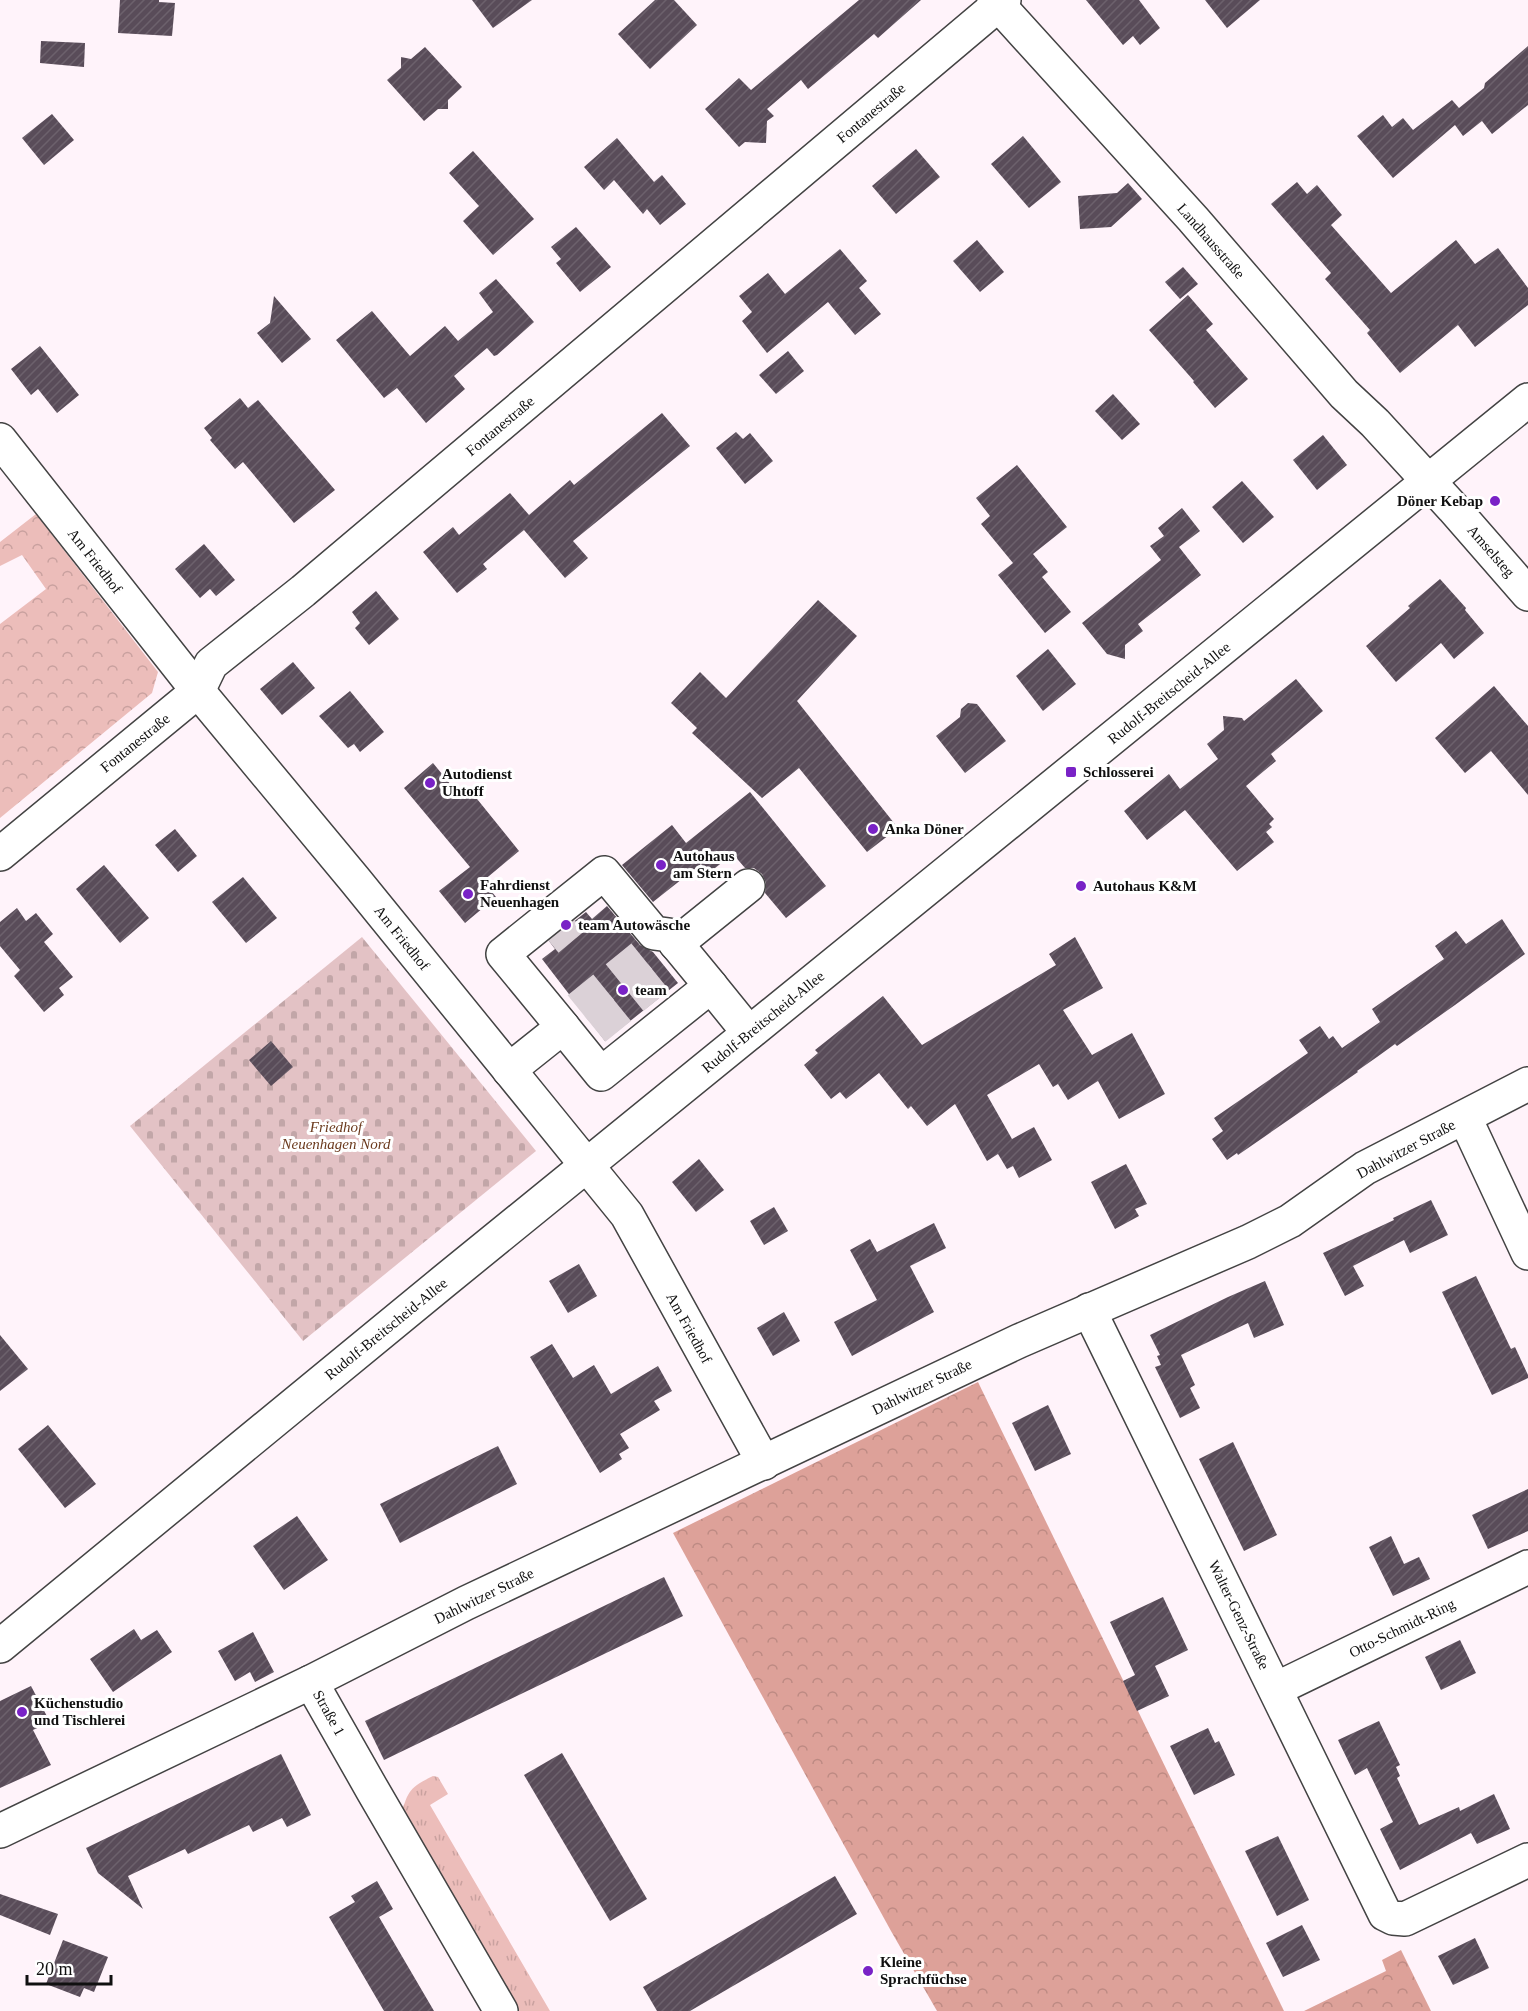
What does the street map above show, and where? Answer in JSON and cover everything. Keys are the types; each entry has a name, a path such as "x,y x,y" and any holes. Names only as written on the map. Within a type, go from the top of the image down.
{"street":[{"name":"Landhausstraße","path":"999,2 1193,219 1344,394 1376,423 1429,482"},
{"name":"Fontanestraße","path":"0,854 198,691 211,664 321,576 999,2"},
{"name":"Rudolf-Breitscheid-Allee","path":"0,1646 749,1033 1429,482 1524,412"},
{"name":"Am Friedhof","path":"0,440 198,691 627,1215 764,1463"},
{"name":"Amselsteg","path":"1429,482 1528,594"},
{"path":"711,986 601,1074 574,1026 503,954 604,873 670,951 711,986 749,1033"},
{"path":"584,910 615,885"},
{"path":"670,951 748,886"},
{"path":"514,967 548,940"},
{"path":"509,1070 574,1026"},
{"name":"Dahlwitzer Straße","path":"311,1682 466,1603 1089,1310 1248,1242 1290,1221 1365,1168 1528,1084"},
{"path":"1465,1118 1528,1253"},
{"name":"Walter-Genz-Straße","path":"1089,1310 1385,1914 1393,1918 1405,1919 1528,1860"},
{"name":"Otto-Schmidt-Ring","path":"1276,1689 1528,1567"},
{"name":"Straße 1","path":"0,1831 311,1682 501,2011"}],"green space":[{"path":"36,514 158,672 152,693 0,818 0,624 46,589 22,555 0,566 0,542"},
{"name":"Friedhof Neuenhagen Nord","path":"362,937 536,1151 303,1341 130,1126"},
{"path":"978,1382 1284,2011 937,2011 673,1533"},
{"path":"433,1776 438,1777 448,1794 430,1805 550,2011 512,2011 400,1818 410,1792 418,1784"},
{"path":"1401,1950 1431,2011 1304,2011 1386,1971 1382,1960"}],"building":[{"path":"120,0 159,0 159,2 175,3 172,36 118,33"},
{"path":"472,0 532,0 493,28"},
{"path":"655,0 674,0 697,25 650,69 618,34"},
{"path":"859,0 921,0 878,38 874,34 808,89 801,80 767,109 774,116 767,121 766,143 745,142 739,147 705,109 739,78 751,90"},
{"path":"1086,0 1139,0 1160,28 1140,45 1133,36 1123,45"},
{"path":"1205,0 1260,0 1227,28"},
{"path":"41,41 85,43 84,67 40,63"},
{"path":"1528,46 1528,105 1492,134 1482,121 1463,136 1455,125 1393,178 1357,136 1383,115 1392,127 1403,118 1413,130 1452,100 1459,108 1484,88 1485,83"},
{"path":"425,47 462,87 448,100 448,109 438,109 424,121 387,80 401,68 401,57 411,59"},
{"path":"52,114 74,140 44,165 22,138"},
{"path":"1023,136 1061,182 1029,208 991,164"},
{"path":"617,138 654,182 662,175 686,204 660,225 647,209 643,214 614,180 604,190 584,167"},
{"path":"916,149 940,177 896,214 872,186"},
{"path":"473,151 534,219 493,255 463,221 479,206 449,173"},
{"path":"1297,182 1307,194 1317,185 1342,215 1331,225 1391,293 1456,240 1475,264 1498,248 1528,288 1528,305 1475,347 1458,325 1400,373 1367,333 1370,330 1325,279 1331,273 1271,204"},
{"path":"1128,183 1142,199 1111,227 1080,229 1078,196 1117,193"},
{"path":"576,227 611,267 580,292 556,263 561,259 551,247"},
{"path":"977,240 1004,272 980,292 953,261"},
{"path":"840,249 867,281 859,288 881,314 855,335 828,302 767,353 742,321 752,312 739,296 768,273 785,294"},
{"path":"1183,267 1198,284 1180,299 1165,282"},
{"path":"496,279 534,322 497,355 494,356 487,348 454,376 465,389 426,423 397,388 384,398 336,340 372,311 410,356 445,326 458,341 493,312 479,293"},
{"path":"1188,295 1213,324 1206,330 1248,379 1215,408 1149,330"},
{"path":"274,296 311,339 282,363 257,333 270,323"},
{"path":"40,346 79,395 57,413 38,389 31,395 11,369"},
{"path":"788,351 804,371 776,394 759,375"},
{"path":"1113,394 1140,424 1122,440 1095,411"},
{"path":"240,398 248,408 258,400 335,490 294,523 243,462 235,469 210,440 212,438 204,428"},
{"path":"662,413 690,446 573,541 588,558 565,578 524,530 483,564 487,569 457,593 423,552 453,527 459,535 510,493 529,515 570,480 574,485"},
{"path":"736,432 743,439 750,433 773,461 745,484 716,448"},
{"path":"1323,435 1347,465 1317,490 1293,460"},
{"path":"1017,465 1067,527 1033,554 1048,572 1042,577 1071,612 1045,633 998,575 1013,563 981,524 990,516 976,498"},
{"path":"1242,481 1274,517 1243,543 1212,507"},
{"path":"1182,508 1200,531 1179,547 1201,575 1138,624 1143,631 1125,645 1125,659 1107,654 1082,623 1161,560 1150,546 1164,536 1158,528"},
{"path":"204,544 235,580 216,596 210,589 200,598 175,569"},
{"path":"1440,579 1466,608 1465,610 1484,633 1454,659 1441,643 1396,682 1366,646"},
{"path":"376,591 399,619 369,645 355,628 360,623 352,612"},
{"path":"818,600 857,636 797,701 898,828 867,852 799,768 762,798 692,733 697,728 671,703 700,672 726,698"},
{"path":"1048,649 1076,684 1043,711 1016,676"},
{"path":"293,662 315,688 282,715 260,689"},
{"path":"1296,679 1323,711 1271,754 1276,761 1246,786 1274,819 1269,824 1272,827 1266,832 1274,842 1237,871 1185,810 1147,840 1124,811 1169,774 1180,789 1218,759 1207,744 1224,730 1223,716 1242,718 1244,721"},
{"path":"1494,686 1528,726 1528,795 1491,751 1465,773 1435,738"},
{"path":"350,691 384,732 360,752 354,744 348,748 319,716"},
{"path":"968,703 977,704 1006,741 965,773 936,736 960,717 961,709"},
{"path":"433,763 460,796 469,789 519,851 483,881 496,897 465,923 439,891 470,867 404,788"},
{"path":"750,792 826,886 786,918 765,893 766,883 762,874 754,868 745,868 733,854 710,872 701,864 653,902 622,865 672,825 686,843"},
{"path":"175,829 197,856 178,872 155,845"},
{"path":"104,865 149,918 120,943 76,889"},
{"path":"243,877 277,918 246,943 212,902"},
{"path":"607,906 640,945 653,952 678,983 605,1041 542,959 555,949 549,941 586,912 592,919"},
{"path":"17,908 26,921 36,913 53,934 44,942 73,977 59,988 64,995 44,1012 14,976 20,970 0,946 0,922"},
{"path":"1502,919 1525,954 1397,1046 1395,1044 1238,1155 1237,1153 1227,1160 1212,1139 1223,1131 1214,1118 1308,1053 1299,1040 1320,1026 1329,1039 1333,1036 1342,1048 1380,1022 1372,1009 1444,959 1435,946 1456,931 1466,944"},
{"path":"1075,937 1103,988 1063,1010 1092,1055 1132,1033 1165,1094 1119,1119 1098,1081 1068,1100 1058,1084 1053,1087 1039,1064 987,1095 1012,1139 1034,1127 1052,1160 1019,1178 1013,1166 1007,1169 998,1154 987,1161 955,1104 927,1126 911,1106 908,1109 879,1073 846,1099 840,1092 831,1099 804,1065 818,1053 815,1050 883,996 922,1045 1056,965 1049,954"},
{"path":"271,1041 293,1067 271,1086 249,1060"},
{"path":"699,1159 724,1190 696,1212 672,1182"},
{"path":"1126,1164 1147,1204 1135,1209 1139,1216 1115,1229 1091,1182"},
{"path":"1431,1200 1448,1235 1410,1253 1404,1240 1353,1266 1364,1286 1345,1296 1323,1253"},
{"path":"774,1207 788,1231 764,1245 750,1221"},
{"path":"934,1223 946,1248 910,1266 934,1312 852,1356 834,1322 877,1300 850,1250 870,1239 877,1252"},
{"path":"579,1264 597,1296 568,1313 549,1281"},
{"path":"1476,1276 1511,1349 1515,1347 1528,1375 1528,1378 1492,1395 1442,1292"},
{"path":"1265,1281 1284,1325 1254,1338 1248,1323 1181,1355 1195,1385 1190,1388 1200,1408 1180,1418 1155,1367 1161,1365 1157,1356 1160,1355 1150,1335"},
{"path":"784,1312 800,1341 773,1356 757,1328"},
{"path":"0,1335 28,1369 0,1391"},
{"path":"552,1344 573,1378 594,1365 611,1394 658,1366 672,1391 654,1401 660,1410 620,1434 629,1448 619,1454 622,1459 600,1473 530,1357"},
{"path":"1048,1405 1071,1454 1035,1471 1012,1423"},
{"path":"48,1425 96,1484 65,1508 18,1449"},
{"path":"1233,1442 1277,1535 1244,1551 1199,1459"},
{"path":"498,1446 517,1484 400,1543 380,1504"},
{"path":"1528,1489 1528,1531 1488,1549 1472,1515"},
{"path":"297,1516 328,1560 284,1590 253,1546"},
{"path":"1391,1536 1404,1564 1419,1557 1430,1579 1393,1596 1369,1547"},
{"path":"664,1577 683,1616 384,1760 365,1721"},
{"path":"1163,1597 1188,1650 1155,1666 1169,1696 1137,1711 1123,1681 1135,1675 1110,1622"},
{"path":"134,1629 141,1640 157,1630 172,1652 113,1692 90,1659"},
{"path":"253,1632 274,1672 255,1682 250,1672 235,1681 218,1651"},
{"path":"1460,1640 1476,1673 1441,1690 1425,1657"},
{"path":"31,1686 50,1722 33,1730 51,1765 0,1788 0,1701"},
{"path":"1379,1721 1400,1765 1396,1767 1400,1776 1397,1778 1419,1825 1459,1807 1460,1811 1494,1794 1510,1829 1477,1844 1471,1833 1400,1870 1380,1829 1393,1822 1367,1768 1355,1775 1338,1740"},
{"path":"1208,1728 1215,1743 1219,1741 1235,1775 1194,1795 1170,1746"},
{"path":"562,1753 647,1899 610,1921 524,1775"},
{"path":"281,1754 311,1815 287,1827 282,1818 253,1832 249,1825 188,1854 185,1849 128,1876 143,1909 98,1873 86,1848"},
{"path":"1278,1836 1309,1900 1277,1916 1245,1851"},
{"path":"835,1876 857,1914 690,2011 657,2011 643,1987"},
{"path":"377,1881 393,1909 379,1917 434,2011 384,2011 329,1917 355,1902 351,1896"},
{"path":"0,1894 58,1914 50,1935 0,1915"},
{"path":"1302,1925 1320,1960 1283,1977 1266,1943"},
{"path":"1475,1938 1489,1968 1453,1985 1438,1956"},
{"path":"63,1940 108,1957 94,1992 84,1988 80,1997 46,1984"}],"tunnel":[{"path":"548,940 584,910"},
{"path":"578,1008 651,949"},
{"path":"595,1029 668,970"}],"place":[{"name":"Döner Kebap","path":"1495,501"},
{"name":"Schlosserei","path":"1071,772"},
{"name":"Autodienst Uhtoff","path":"430,783"},
{"name":"Anka Döner","path":"873,829"},
{"name":"Autohaus am Stern","path":"661,865"},
{"name":"Autohaus K&M","path":"1081,886"},
{"name":"Fahrdienst Neuenhagen","path":"468,894"},
{"name":"team Autowäsche","path":"566,925"},
{"name":"team","path":"623,990"},
{"name":"Küchenstudio und Tischlerei","path":"22,1712"},
{"name":"Kleine Sprachfüchse","path":"868,1971"}]}
